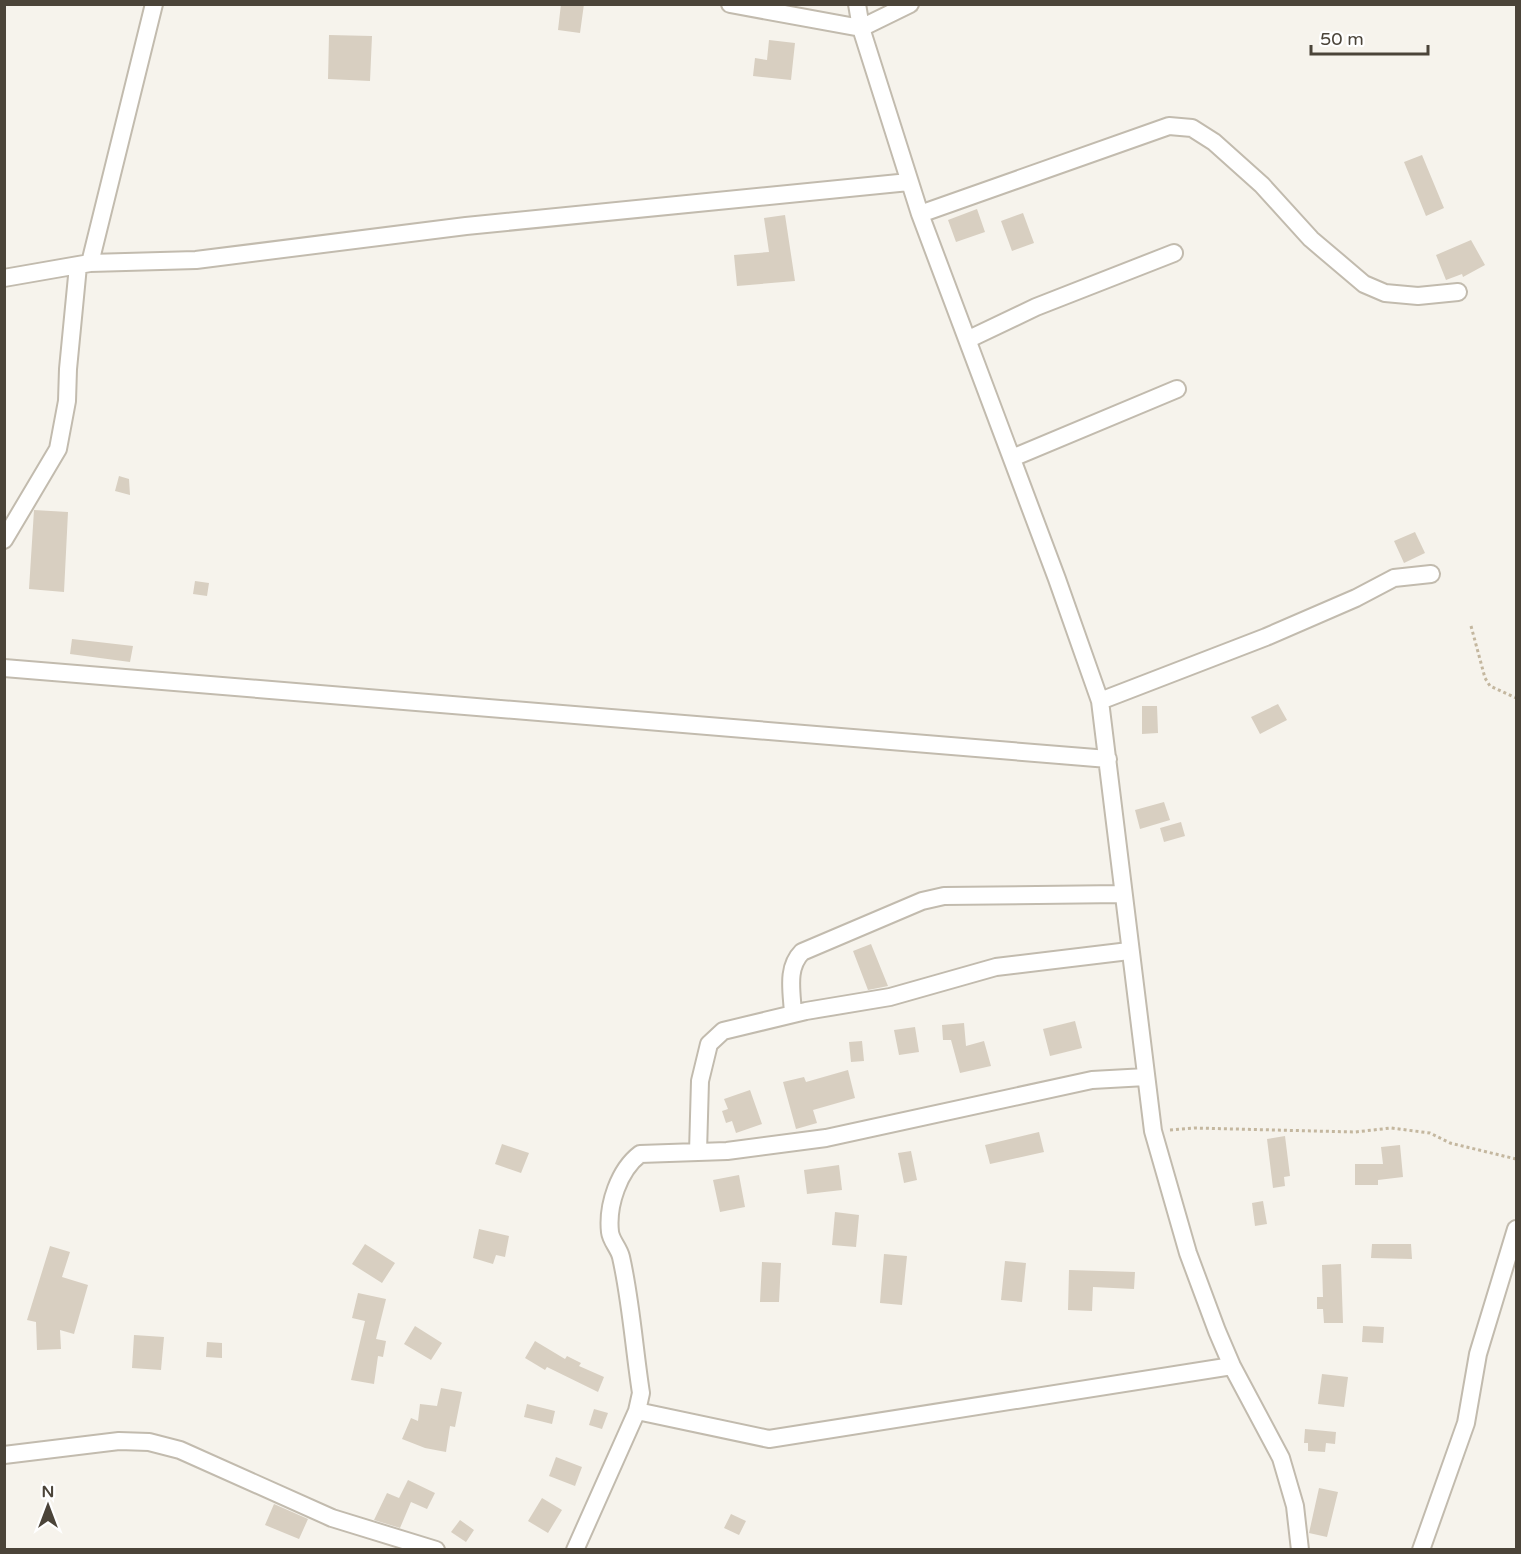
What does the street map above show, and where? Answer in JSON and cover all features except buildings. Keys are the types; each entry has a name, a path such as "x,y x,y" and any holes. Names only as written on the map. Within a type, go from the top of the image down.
{"street":[{"path":"4,540 58,449 67,401 68,369 84,265 154,4"},
{"path":"730,4 861,28 910,4"},
{"path":"857,4 861,28 920,214 969,339 1100,701 1129,951 1153,1131 1188,1253 1232,1366 1281,1458 1295,1506 1300,1550"},
{"path":"920,214 1169,126 1192,128 1214,142 1262,185 1311,239 1364,284 1385,293 1418,296 1458,292"},
{"path":"4,278 84,265 196,260 466,226 909,182"},
{"path":"969,339 1036,307 1174,253"},
{"path":"1012,458 1177,390"},
{"path":"1100,701 1266,637 1394,578 1431,574"},
{"path":"4,668 1108,759"},
{"path":"793,1014 791,972 794,959 802,952 922,901 944,896 1122,894"},
{"path":"698,1152 700,1081 709,1044 723,1031 793,1014 890,997 996,967 1129,951"},
{"path":"575,1550 637,1411 641,1393 621,1255 610,1233 611,1206 629,1163 640,1154 727,1151 826,1138 1092,1080 1146,1077"},
{"path":"1421,1550 1466,1423 1478,1354 1516,1229"},
{"path":"637,1411 769,1440 1232,1366"},
{"path":"4,1455 119,1441 149,1442 180,1450 332,1518 436,1550"}],"path":[{"path":"1471,626 1485,678 1490,686 1516,698"},
{"path":"1153,1131 1194,1128 1354,1132 1391,1128 1430,1133 1450,1143 1516,1159"}]}
